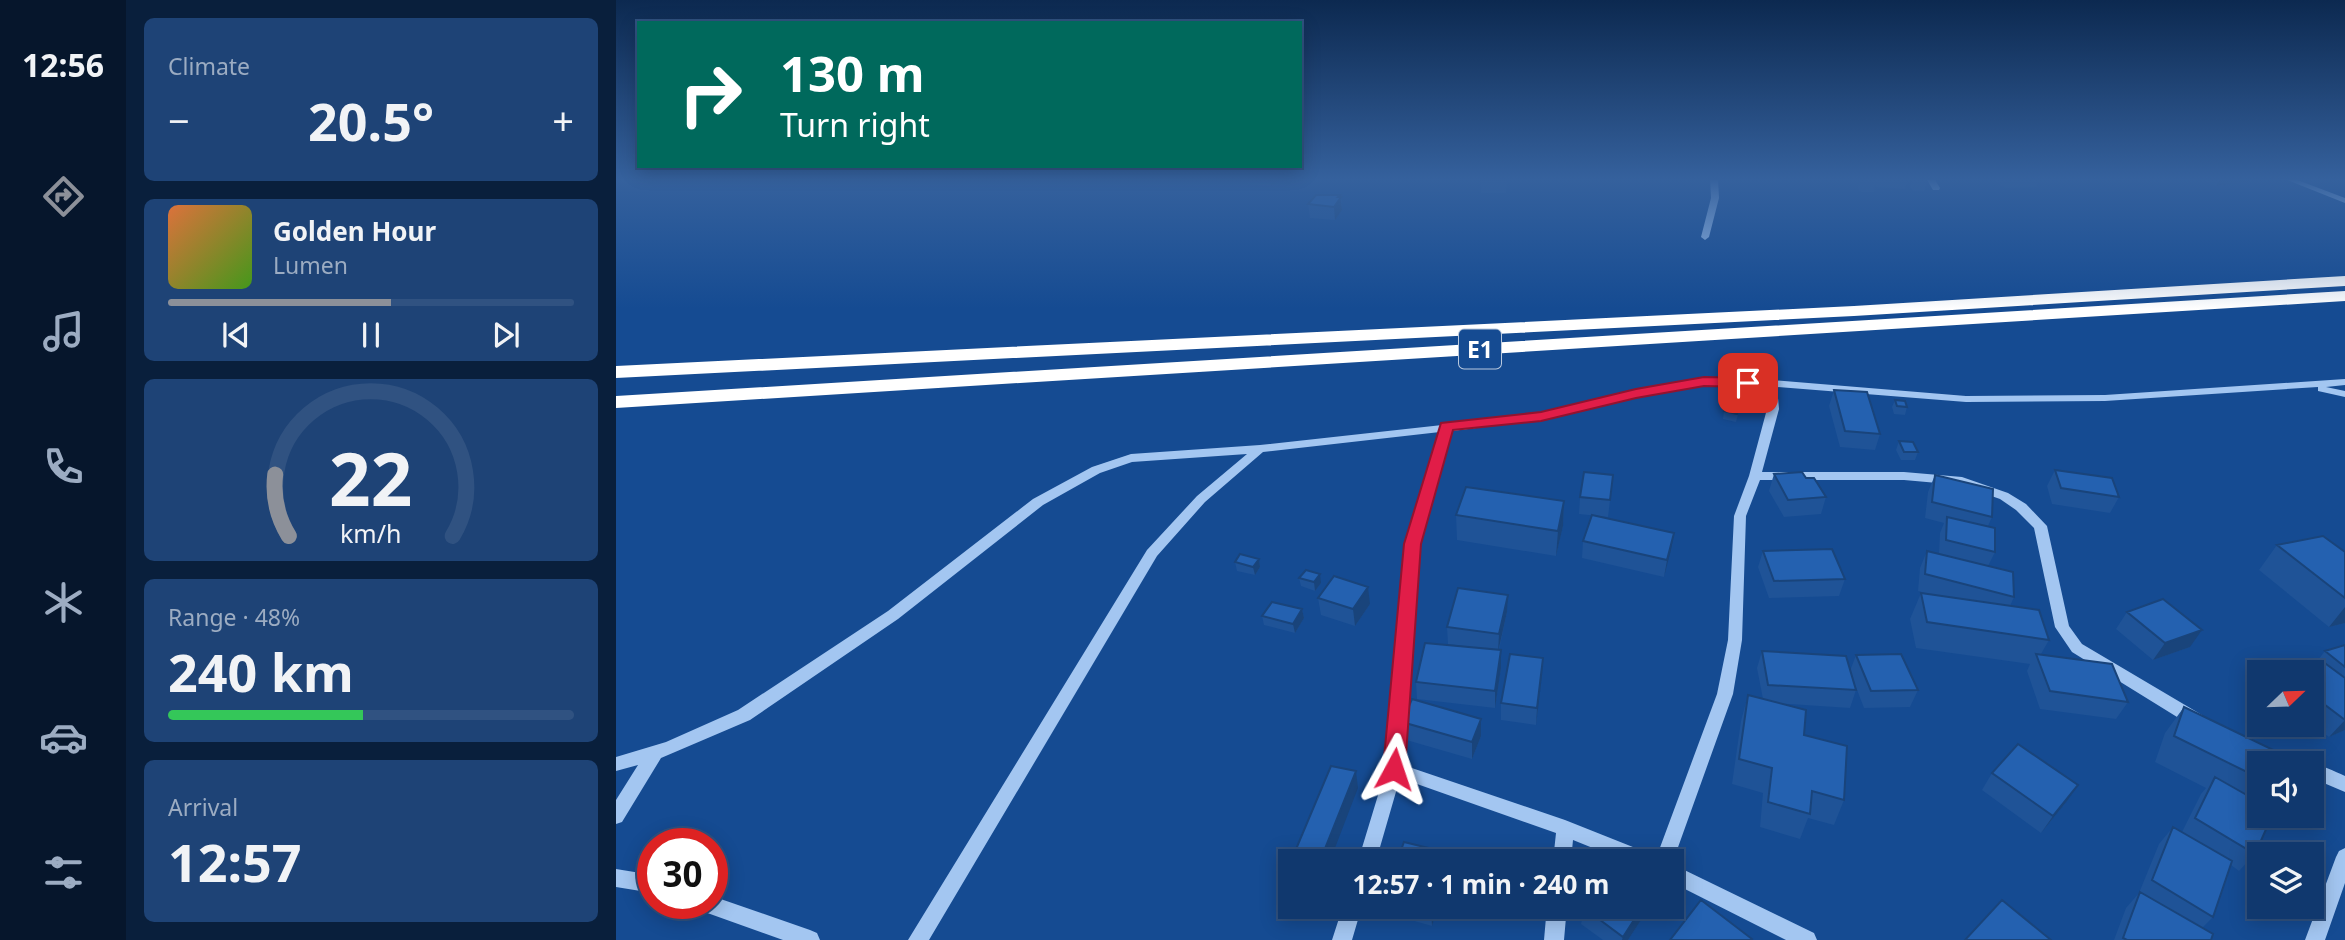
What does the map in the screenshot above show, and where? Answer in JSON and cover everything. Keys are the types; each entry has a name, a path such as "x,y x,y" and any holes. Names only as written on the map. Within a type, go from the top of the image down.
{"highway":[{"name":"E1","path":"616,372 1868,310 2345,281"},
{"name":"E1","path":"616,402 2345,296"}],"street":[{"path":"1705,237 1709,222"},
{"path":"616,764 655,752 756,708 893,615 1038,502 1096,470 1131,458 1260,449 1541,416 1636,394 1704,382 1771,383 1966,399 2105,398 2345,382"},
{"path":"1668,849 1725,694 1735,639 1740,516 1755,475 1773,409 1771,383"},
{"path":"2308,386 2345,394"},
{"path":"1371,849 1394,769 1412,544 1447,427"},
{"path":"918,940 1152,553 1201,499 1260,449"},
{"path":"1755,475 1904,476 1962,481 2004,496 2021,507 2040,526 2062,627 2077,648 2206,726"},
{"path":"616,816 655,752"},
{"path":"1394,769 1565,828 1617,849"},
{"path":"2324,775 2345,784"},
{"path":"1563,849 1565,828"},
{"path":"2315,940 2345,857"},
{"path":"616,878 637,881"},
{"path":"1684,878 1807,940"},
{"path":"728,911 810,940"},
{"path":"1342,940 1349,919"},
{"path":"1554,940 1556,919"}],"building":[{"path":"1834,390 1867,392 1880,434 1845,431"},
{"path":"1895,400 1905,401 1907,407 1897,406"},
{"path":"1728,401 1741,404 1737,414 1724,411"},
{"path":"1899,441 1913,442 1918,452 1904,452"},
{"path":"2055,470 2112,478 2119,497 2061,488"},
{"path":"1584,472 1613,475 1610,500 1580,497"},
{"path":"1802,472 1806,478 1814,478 1826,497 1788,500 1774,474"},
{"path":"1935,475 1993,489 1992,517 1932,502"},
{"path":"1466,487 1564,501 1558,531 1456,515"},
{"path":"1592,515 1674,533 1667,560 1583,541"},
{"path":"1947,517 1995,528 1995,552 1946,540"},
{"path":"2323,536 2345,552 2345,598 2277,545"},
{"path":"1832,549 1845,579 1774,581 1763,551"},
{"path":"1927,551 2013,572 2014,597 1925,574"},
{"path":"1240,554 1259,559 1253,567 1235,562"},
{"path":"1306,570 1320,574 1314,582 1299,578"},
{"path":"1334,576 1368,587 1353,609 1318,598"},
{"path":"1458,588 1508,595 1499,634 1447,627"},
{"path":"1921,593 2039,610 2049,640 1927,622"},
{"path":"2163,599 2202,630 2165,643 2127,612"},
{"path":"1272,602 1302,609 1293,624 1262,616"},
{"path":"1425,643 1501,650 1495,691 1416,682"},
{"path":"2345,645 2345,667 2325,651"},
{"path":"1762,651 1846,656 1856,690 1768,685"},
{"path":"1510,654 1543,658 1537,708 1501,703"},
{"path":"1901,654 1918,690 1871,691 1856,655"},
{"path":"2036,654 2112,664 2128,702 2050,691"},
{"path":"2324,662 2345,678 2345,720 2324,704"},
{"path":"1748,695 1806,710 1804,735 1847,746 1844,800 1812,791 1810,814 1768,802 1772,768 1739,759"},
{"path":"1412,699 1481,719 1472,742 1402,722"},
{"path":"2184,707 2275,751 2247,751 2247,772 2174,736"},
{"path":"2018,744 2078,785 2053,816 1992,773"},
{"path":"1331,766 1356,771 1325,849 1296,849"},
{"path":"2215,777 2247,795 2247,828 2267,828 2260,842 2247,842 2247,849 2195,818"},
{"path":"2173,827 2232,861 2213,917 2152,880"},
{"path":"1404,842 1433,849 1401,849"},
{"path":"2140,892 2213,934 2211,940 2123,938"},
{"path":"1701,900 1752,939 1670,940"},
{"path":"2002,900 2051,940 1965,940"},
{"path":"1599,919 1635,919 1623,937"}],"route":[{"path":"1394,769 1412,544 1447,427 1541,416 1636,394 1704,382 1748,383"}]}
